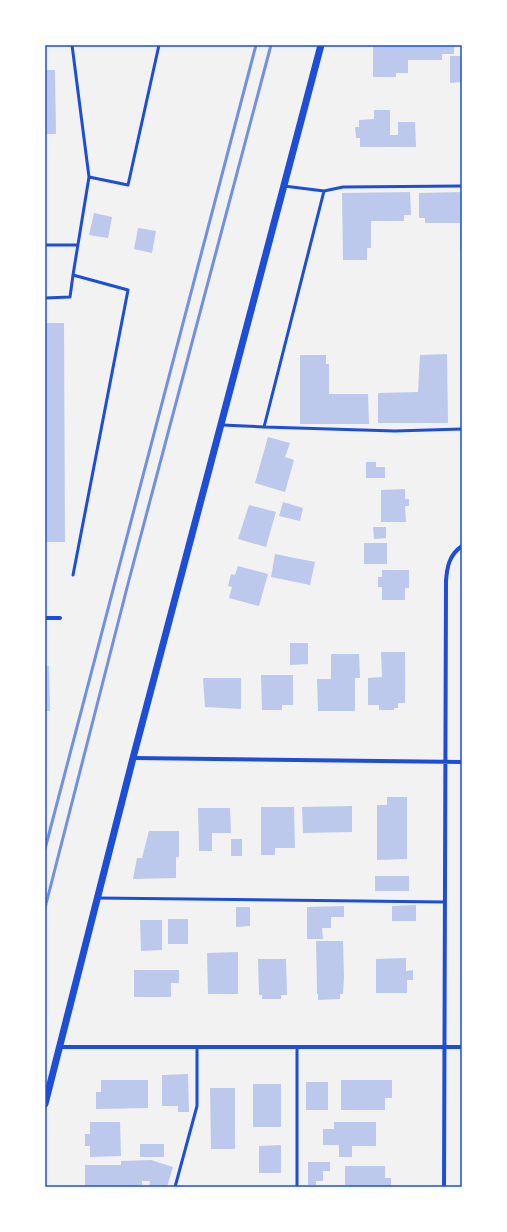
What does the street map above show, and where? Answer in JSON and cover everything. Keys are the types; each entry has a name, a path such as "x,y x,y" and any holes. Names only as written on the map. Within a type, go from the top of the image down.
{"street":[{"path":"45,1104 133,758 321,45"},
{"path":"444,1187 446,581 449,561 455,551 462,546"},
{"path":"45,618 60,618"},
{"path":"133,758 462,762"},
{"path":"60,1048 462,1047"}],"lane":[{"path":"45,298 70,297 89,177 72,45"},
{"path":"89,177 128,185 159,45"},
{"path":"284,186 324,191 343,187 462,186"},
{"path":"264,427 324,191"},
{"path":"45,245 78,245"},
{"path":"73,275 128,290 73,575"},
{"path":"221,425 395,431 462,429"},
{"path":"98,898 444,902"},
{"path":"175,1187 197,1106 197,1048"},
{"path":"297,1048 297,1187"}],"building":[{"path":"373,45 454,45 454,54 442,54 442,60 408,60 408,73 396,73 396,77 373,77"},
{"path":"450,56 462,56 462,82 450,83"},
{"path":"45,70 55,70 56,134 45,134"},
{"path":"374,110 390,110 390,135 398,135 398,122 415,122 416,147 360,147 360,138 356,138 355,127 359,127 359,120 374,119"},
{"path":"410,192 411,215 404,215 404,221 371,221 371,248 367,248 367,260 343,260 342,193"},
{"path":"462,192 462,250 460,250 460,223 425,223 425,218 419,218 419,193"},
{"path":"94,213 112,217 108,238 89,235"},
{"path":"138,228 156,231 152,253 134,249"},
{"path":"45,323 64,323 65,542 45,542"},
{"path":"447,354 448,423 378,423 378,393 418,392 420,355"},
{"path":"300,355 326,355 326,364 329,364 329,394 368,394 369,424 300,424"},
{"path":"268,437 290,443 285,457 294,460 285,492 255,483"},
{"path":"366,462 376,462 376,467 385,467 385,478 366,478"},
{"path":"405,489 405,499 409,499 409,506 405,506 406,522 381,522 381,490"},
{"path":"283,502 303,508 300,521 279,516"},
{"path":"249,505 276,512 266,547 238,539"},
{"path":"373,527 386,527 386,538 374,539"},
{"path":"364,543 387,543 387,564 364,564"},
{"path":"275,554 315,562 310,585 271,577"},
{"path":"238,566 268,574 259,606 229,598 232,587 228,586 231,574 235,575"},
{"path":"382,570 409,570 409,588 405,588 405,600 382,600 382,587 378,587 378,577 382,577"},
{"path":"290,643 308,643 308,664 290,665"},
{"path":"381,652 405,652 405,703 398,703 398,708 394,708 394,710 379,710 379,705 368,705 368,678 382,677"},
{"path":"331,654 359,654 360,678 355,678 355,711 318,711 317,679 331,679"},
{"path":"45,666 49,666 50,711 45,711"},
{"path":"261,675 293,675 293,705 282,705 282,710 262,710"},
{"path":"203,678 241,678 241,709 205,707"},
{"path":"387,797 407,797 407,859 377,860 377,805 387,805"},
{"path":"352,806 352,832 303,833 302,807"},
{"path":"261,807 294,807 295,848 275,848 275,855 261,855"},
{"path":"198,808 230,808 231,833 212,833 212,851 199,851"},
{"path":"149,831 179,831 179,857 176,857 176,878 133,879 137,858 142,858"},
{"path":"231,839 242,839 242,856 231,856"},
{"path":"375,876 409,876 409,891 375,891"},
{"path":"416,905 416,921 392,921 392,906"},
{"path":"344,906 344,917 331,917 331,928 322,928 323,939 307,939 307,907"},
{"path":"236,907 250,907 250,926 236,927"},
{"path":"168,919 188,919 188,944 168,944"},
{"path":"140,920 162,920 162,950 141,951"},
{"path":"316,941 343,941 344,977 343,994 340,994 340,999 318,1000"},
{"path":"238,952 238,994 208,994 207,953"},
{"path":"406,958 406,971 413,970 413,980 407,980 407,993 376,993 376,959"},
{"path":"258,959 286,959 287,995 281,995 281,999 262,999 262,995 259,995"},
{"path":"134,970 179,970 179,983 171,983 171,997 134,997"},
{"path":"188,1074 189,1112 178,1112 178,1106 162,1106 162,1075"},
{"path":"101,1080 148,1080 148,1108 96,1109 96,1092 101,1092"},
{"path":"341,1080 392,1080 392,1098 385,1098 385,1110 341,1110"},
{"path":"306,1082 328,1082 328,1110 306,1110"},
{"path":"253,1084 281,1084 281,1127 253,1127"},
{"path":"210,1088 235,1088 235,1149 211,1149"},
{"path":"90,1122 120,1122 121,1156 90,1157 90,1146 85,1146 85,1134 90,1134"},
{"path":"334,1122 376,1122 376,1146 352,1146 352,1157 339,1157 339,1145 323,1145 323,1129 334,1129"},
{"path":"140,1144 164,1144 164,1157 140,1157"},
{"path":"281,1145 281,1173 259,1173 259,1146"},
{"path":"151,1160 173,1167 167,1187 149,1187 150,1181 142,1181 142,1187 85,1187 85,1165 121,1165 121,1161"},
{"path":"308,1162 330,1162 330,1171 323,1171 323,1181 316,1181 316,1185 308,1185"},
{"path":"345,1166 385,1166 385,1178 391,1178 391,1187 349,1187 349,1185 345,1185"}],"railway":[{"path":"45,849 256,45"},
{"path":"45,908 129,580 271,45"}]}
